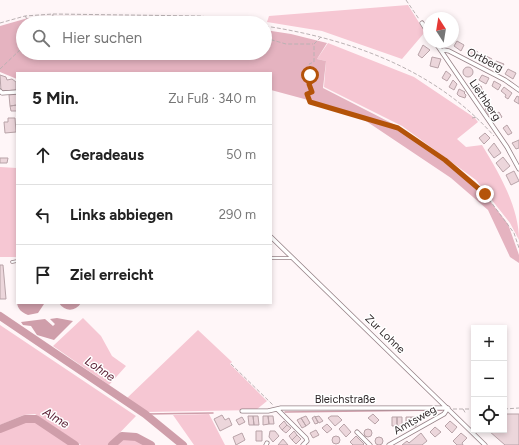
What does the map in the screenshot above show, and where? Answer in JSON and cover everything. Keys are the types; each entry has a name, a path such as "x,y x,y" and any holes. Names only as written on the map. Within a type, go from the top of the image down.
{"street":[{"name":"Liethberg","path":"439,48 507,148 519,169"},
{"name":"Ortberg","path":"441,51 449,51 505,80 519,90"},
{"path":"0,91 2,93 16,92"},
{"name":"Zur Lohne","path":"272,238 485,445"},
{"name":"Bleichstraße","path":"242,411 278,410 289,408 448,408"},
{"name":"Amtsweg","path":"389,445 444,414 448,408"},
{"path":"278,410 306,438 307,441 303,445"},
{"path":"357,432 370,445"}],"lane":[{"path":"272,258 293,258"}],"path":[{"path":"406,0 422,23"},
{"path":"25,16 54,14 200,16"},
{"path":"0,23 16,19"},
{"path":"272,27 352,45 416,73 477,117 498,140"},
{"path":"321,37 314,44 314,62 309,64 311,68 310,75 314,78 309,84 312,92 307,94 310,102 398,128 445,160 485,194 514,233 519,248"},
{"path":"272,40 286,44 314,44"},
{"path":"0,69 16,54"},
{"path":"472,118 477,117"},
{"path":"231,364 278,410"},
{"path":"448,408 471,409"},
{"path":"507,409 519,408"},
{"path":"463,409 466,414"}],"shaded area":[{"path":"408,5 423,29 423,34 402,59 322,31 272,23 272,16 269,16"},
{"path":"16,21 16,60 272,60 272,31 327,43 317,59 326,61 323,88 401,128 475,182 508,224 519,255 519,263 510,257 488,210 451,178 360,117 323,104 272,90 272,72 16,72 16,79 0,72 0,26"},
{"path":"328,43 414,77 475,118 478,122 457,139 466,147 482,145 495,167 512,203 516,215 519,240 510,223 476,180 402,126 324,87 326,61 317,59"},
{"path":"0,167 16,168 16,257 0,257"},
{"path":"17,304 44,304 38,313 28,315 21,311"},
{"path":"60,304 80,304 76,308 70,310"},
{"path":"57,318 73,321 54,340 37,335 31,326 23,325 21,322 45,319 53,326 55,324 50,319"},
{"path":"83,318 101,336 112,356 126,366 109,385 53,346"},
{"path":"0,325 136,416 108,445 81,445 35,414 24,415 0,425"},
{"path":"198,330 232,362 230,364 267,401 256,410 145,412 126,399"},
{"path":"209,414 225,445 194,445 173,415"},
{"path":"36,420 72,445 0,445 0,431 26,421"},
{"path":"123,439 137,439 146,445 116,445"}],"building":[{"path":"459,42 464,45 461,51 457,48 459,48"},
{"path":"423,45 423,48 430,50 422,58 418,55"},
{"path":"470,48 478,52 475,57 467,53"},
{"path":"484,55 492,59 489,65 481,60"},
{"path":"432,57 441,59 438,68 430,66"},
{"path":"496,61 504,64 500,71 493,67"},
{"path":"466,67 470,67 472,68 472,76 466,77 463,74 463,70"},
{"path":"508,69 516,73 513,79 505,74"},
{"path":"446,71 451,75 447,81 442,78"},
{"path":"0,75 6,77 7,80 12,79 16,82 16,90 1,91"},
{"path":"482,75 489,78 486,84 479,80"},
{"path":"453,80 457,84 454,90 449,87"},
{"path":"494,81 501,85 498,90 492,86"},
{"path":"476,85 480,85 482,89 480,93 476,93 474,91 474,87"},
{"path":"504,87 512,93 508,99 501,91"},
{"path":"459,89 465,92 465,98 457,94"},
{"path":"16,94 16,105 10,106 9,95"},
{"path":"517,96 519,97 519,104 514,101"},
{"path":"16,105 16,111 11,111 10,106"},
{"path":"490,106 494,112 489,115 485,109"},
{"path":"499,112 502,117 498,120 494,115"},
{"path":"8,118 15,118 16,132 5,133 4,122 8,122"},
{"path":"507,125 512,133 508,135 503,128"},
{"path":"485,133 490,138 484,144 479,138"},
{"path":"519,140 519,148 516,149 512,143"},
{"path":"494,143 501,153 494,158 488,150"},
{"path":"503,157 510,166 503,172 496,163"},
{"path":"0,158 8,158 7,163 0,163"},
{"path":"514,171 519,181 511,185 506,175"},
{"path":"0,265 3,265 6,299 0,299"},
{"path":"373,414 379,420 375,424 368,418"},
{"path":"507,414 519,414 519,445 505,445 491,433 507,433"},
{"path":"222,415 225,420 229,418 232,425 220,431 214,419"},
{"path":"248,416 253,416 254,425 249,425"},
{"path":"253,416 258,416 259,425 254,425"},
{"path":"263,416 268,416 269,424 263,425"},
{"path":"268,416 273,416 274,424 269,424"},
{"path":"306,416 310,423 306,426 301,418"},
{"path":"315,416 318,423 315,424 312,418"},
{"path":"319,416 323,421 319,423 315,417"},
{"path":"331,416 338,416 342,420 335,426 328,418"},
{"path":"242,417 245,422 239,425 236,420"},
{"path":"392,417 397,417 397,426 392,426"},
{"path":"397,417 402,417 402,426 397,426"},
{"path":"406,417 411,417 411,426 406,426"},
{"path":"411,417 416,417 416,426 411,426"},
{"path":"301,418 306,426 302,428 297,420"},
{"path":"284,421 287,425 282,430 279,426"},
{"path":"450,421 457,427 452,433 445,426"},
{"path":"327,424 332,429 327,433 322,428"},
{"path":"344,424 351,432 346,437 339,429"},
{"path":"287,425 291,428 286,433 282,430"},
{"path":"435,427 441,432 435,437 430,432"},
{"path":"366,429 370,429 372,433 370,437 366,437 364,435 364,431"},
{"path":"316,430 319,435 313,438 310,433"},
{"path":"256,431 262,431 262,441 256,441"},
{"path":"270,431 275,431 279,436 273,442 269,437"},
{"path":"294,431 297,435 292,440 289,436"},
{"path":"242,433 245,440 236,445 233,437"},
{"path":"421,433 427,441 422,445 402,445 407,441 409,443"},
{"path":"461,433 467,438 462,443 463,445 457,445 453,441"},
{"path":"297,435 301,439 296,444 292,440"},
{"path":"334,436 338,436 340,440 338,444 334,444 332,442 332,438"},
{"path":"356,436 364,444 363,445 353,445 350,442"},
{"path":"377,437 381,437 383,441 381,445 377,445 375,443 375,439"},
{"path":"283,439 288,445 278,445"}],"waterway":[{"name":"Lohne","path":"0,316 145,414 183,445"},
{"path":"285,412 442,410"},
{"path":"145,414 213,413"},
{"name":"Alme","path":"0,429 25,419 36,419 75,445"},
{"name":"Alme","path":"112,445 122,436 136,437 151,445"}],"route":[{"path":"310,75 314,77 309,84 312,92 307,94 310,102 398,128 445,160 485,194"}]}
